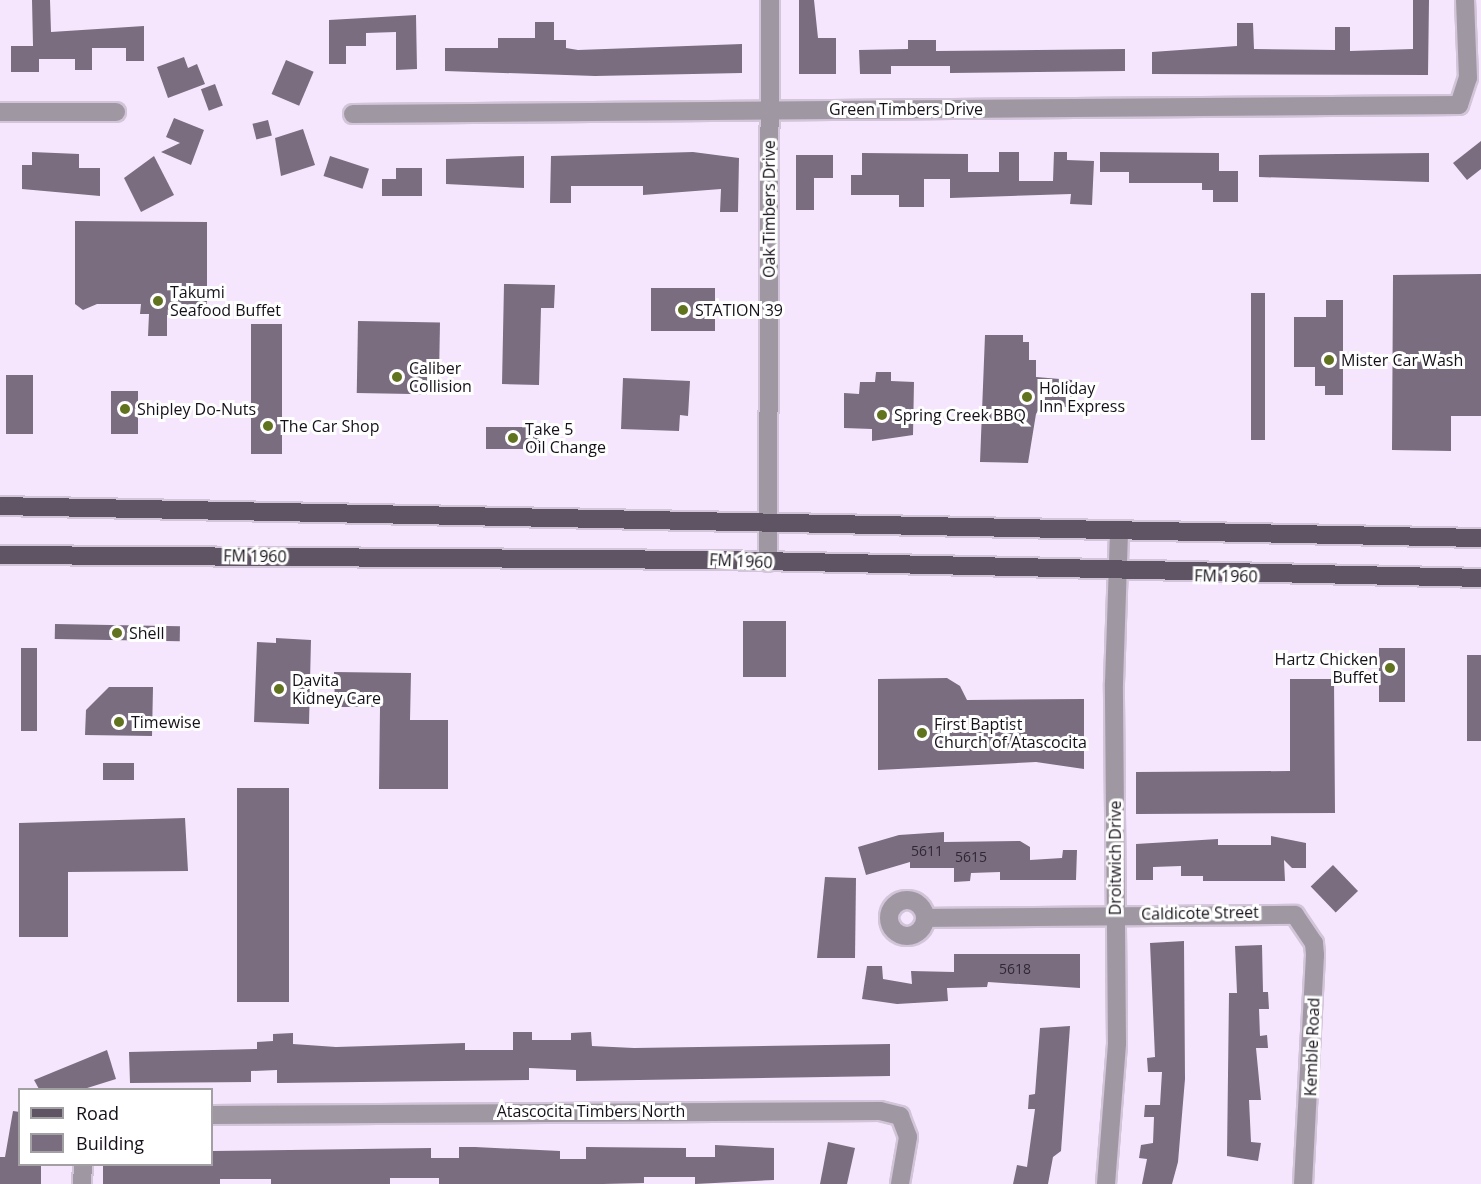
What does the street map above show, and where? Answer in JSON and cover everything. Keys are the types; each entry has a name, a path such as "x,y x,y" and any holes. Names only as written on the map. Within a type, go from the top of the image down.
{"main road":[{"path":"0,506 1481,538"},
{"name":"FM 1960","path":"0,555 768,562 1117,573 1481,578"}],"street":[{"name":"Oak Timbers Drive","path":"768,562 771,0"},
{"name":"Green Timbers Drive","path":"353,114 1459,105 1468,78 1465,0"},
{"path":"0,112 116,112"},
{"name":"Droitwich Drive","path":"1106,1184 1116,1090 1115,914 1119,530"},
{"name":"Caldicote Street","path":"926,918 1115,914 1295,915"},
{"name":"Kemble Road","path":"1295,915 1314,943 1315,955 1303,1184"},
{"name":"Atascocita Timbers North","path":"213,1115 880,1112 900,1116 908,1137 900,1183"},
{"path":"82,1184 83,1166"}],"building":[{"path":"32,0 50,0 51,32 144,26 144,61 126,61 126,48 92,48 92,70 75,70 75,59 39,59 39,72 11,72 11,46 33,46"},
{"path":"799,0 814,0 818,38 836,38 836,74 799,74"},
{"path":"1413,0 1429,0 1428,75 1152,74 1152,52 1237,46 1237,23 1253,23 1254,49 1335,50 1335,27 1350,27 1350,51 1413,49"},
{"path":"416,15 417,69 396,70 396,32 366,33 366,46 346,46 346,64 329,64 329,20"},
{"path":"535,22 554,22 554,40 566,40 566,48 578,50 742,44 742,73 595,76 445,71 445,48 498,48 498,38 535,38"},
{"path":"908,40 936,40 936,51 1125,49 1125,71 950,73 950,66 891,66 891,74 860,74 859,50 908,49"},
{"path":"184,57 188,68 197,64 205,84 168,98 157,67"},
{"path":"286,60 314,72 299,106 272,94"},
{"path":"215,84 223,106 209,111 201,89"},
{"path":"174,118 204,130 191,165 161,152 180,143 166,137"},
{"path":"268,120 272,136 256,139 252,124"},
{"path":"303,129 315,165 281,176 275,138"},
{"path":"1481,141 1481,169 1467,180 1453,163"},
{"path":"32,152 79,154 79,168 100,168 100,196 22,189 22,165 32,165"},
{"path":"693,152 739,158 738,212 720,212 721,189 643,195 643,186 571,186 571,203 550,203 551,156"},
{"path":"999,152 1019,152 1019,181 1053,181 1054,152 1067,152 1067,160 1094,161 1092,205 1070,204 1071,194 950,198 950,179 924,179 924,207 899,207 899,195 851,195 851,175 862,175 862,153 968,154 968,172 999,172"},
{"path":"1100,152 1219,153 1219,171 1238,171 1238,202 1213,202 1213,190 1202,190 1202,183 1129,183 1129,172 1100,172"},
{"path":"1429,153 1429,182 1259,177 1259,155"},
{"path":"796,155 833,155 833,178 814,178 814,210 796,210"},
{"path":"154,156 174,195 141,212 124,178"},
{"path":"330,156 369,169 363,189 324,176"},
{"path":"524,156 524,188 446,184 446,159"},
{"path":"396,168 422,168 422,196 382,196 382,179 396,179"},
{"path":"75,221 207,222 207,305 174,304 174,315 167,315 167,336 148,336 149,314 140,314 141,304 97,304 83,310 75,304"},
{"path":"1481,274 1481,416 1451,416 1451,451 1392,450 1393,275"},
{"path":"504,284 555,285 554,308 541,308 539,385 502,384"},
{"name":"STATION 39","path":"651,288 715,288 715,331 651,331"},
{"path":"1251,293 1265,293 1265,440 1251,440"},
{"name":"Mister Car Wash","path":"1326,300 1343,300 1343,395 1325,395 1325,386 1315,386 1315,367 1294,367 1294,317 1326,317"},
{"path":"358,321 440,322 439,394 357,393"},
{"path":"251,324 282,324 282,454 251,454"},
{"name":"Holiday Inn Express","path":"985,335 1023,335 1023,342 1029,342 1029,360 1036,360 1036,377 1072,380 1072,407 1040,407 1036,414 1028,463 980,462"},
{"path":"876,372 891,372 891,381 914,382 913,435 872,441 872,429 844,428 844,393 859,394 860,382 875,382"},
{"path":"6,375 33,375 33,434 6,434"},
{"path":"623,378 690,381 688,416 680,415 679,431 621,429"},
{"path":"111,391 138,391 138,434 111,434"},
{"name":"Take 5 Oil Change","path":"486,427 539,427 539,449 486,449"},
{"path":"743,621 786,621 786,677 743,677"},
{"name":"Shell","path":"55,624 180,626 180,641 55,639"},
{"path":"276,638 311,640 309,724 254,722 257,642 276,643"},
{"path":"21,648 37,648 37,731 21,731"},
{"path":"1379,648 1405,648 1405,702 1379,702"},
{"path":"1467,655 1481,655 1481,741 1467,741"},
{"path":"334,672 411,673 410,720 448,720 448,789 379,789 380,707 335,707"},
{"path":"947,678 960,686 967,700 1084,699 1084,769 1036,762 878,770 878,679"},
{"path":"1290,679 1334,679 1335,813 1136,814 1136,772 1290,771"},
{"name":"Timewise","path":"109,687 153,687 152,736 85,735 86,710"},
{"path":"103,763 134,763 134,780 103,780"},
{"path":"237,788 289,788 289,1002 237,1002"},
{"path":"185,818 188,871 68,872 68,937 19,937 19,823"},
{"path":"944,832 944,842 1020,841 1030,847 1030,860 1062,858 1063,850 1077,850 1076,880 1000,880 1000,872 971,873 970,881 954,882 954,868 910,868 910,862 866,875 858,847 899,835"},
{"path":"1271,836 1306,843 1306,868 1292,868 1284,860 1285,881 1203,881 1203,876 1181,876 1181,866 1153,867 1153,880 1136,880 1136,844 1218,839 1218,845 1271,845"},
{"path":"1333,865 1358,891 1336,912 1311,887"},
{"path":"825,877 856,878 855,958 817,958"},
{"path":"1184,941 1185,1079 1178,1162 1172,1184 1142,1184 1147,1159 1139,1158 1141,1145 1153,1143 1154,1117 1144,1117 1145,1105 1160,1105 1162,1072 1148,1072 1147,1058 1155,1057 1150,943"},
{"path":"1262,945 1263,992 1268,992 1269,1009 1259,1009 1260,1036 1267,1035 1268,1048 1256,1048 1261,1100 1249,1100 1251,1142 1261,1143 1258,1161 1227,1156 1229,993 1237,993 1235,946"},
{"path":"954,954 1080,954 1080,988 988,982 987,987 947,988 948,1001 897,1004 862,999 867,966 882,966 883,979 912,984 911,971 954,972"},
{"path":"1070,1026 1061,1151 1053,1157 1048,1184 1013,1184 1017,1165 1027,1167 1035,1109 1028,1109 1029,1095 1035,1094 1040,1028"},
{"path":"513,1032 532,1032 532,1040 571,1040 571,1033 591,1032 592,1046 634,1048 890,1044 890,1076 576,1081 576,1070 529,1068 529,1080 277,1083 277,1070 251,1071 251,1082 130,1083 129,1052 257,1049 257,1042 273,1041 273,1034 293,1033 293,1044 336,1047 465,1043 465,1050 513,1050"},
{"path":"107,1050 116,1079 87,1088 38,1088 34,1080"},
{"path":"13,1111 18,1112 18,1166 41,1166 41,1184 0,1184 0,1157 5,1157"},
{"path":"828,1142 855,1148 847,1184 820,1184"},
{"path":"715,1145 774,1148 774,1180 695,1184 695,1177 644,1177 644,1183 439,1184 439,1178 390,1178 390,1184 271,1184 271,1179 220,1179 220,1184 103,1184 103,1166 213,1166 213,1151 431,1148 431,1158 459,1158 459,1147 475,1147 560,1151 560,1159 586,1159 586,1147 686,1148 686,1157 715,1157"}],"place":[{"name":"Takumi Seafood Buffet","path":"158,301"},
{"name":"STATION 39","path":"683,310"},
{"name":"Mister Car Wash","path":"1329,360"},
{"name":"Caliber Collision","path":"397,377"},
{"name":"Holiday Inn Express","path":"1027,397"},
{"name":"Shipley Do-Nuts","path":"125,409"},
{"name":"Spring Creek BBQ","path":"882,415"},
{"name":"The Car Shop","path":"268,426"},
{"name":"Take 5 Oil Change","path":"513,438"},
{"name":"Shell","path":"117,633"},
{"name":"Hartz Chicken Buffet","path":"1390,668"},
{"name":"Davita Kidney Care","path":"279,689"},
{"name":"Timewise","path":"119,722"},
{"name":"First Baptist Church of Atascocita","path":"922,733"}]}
